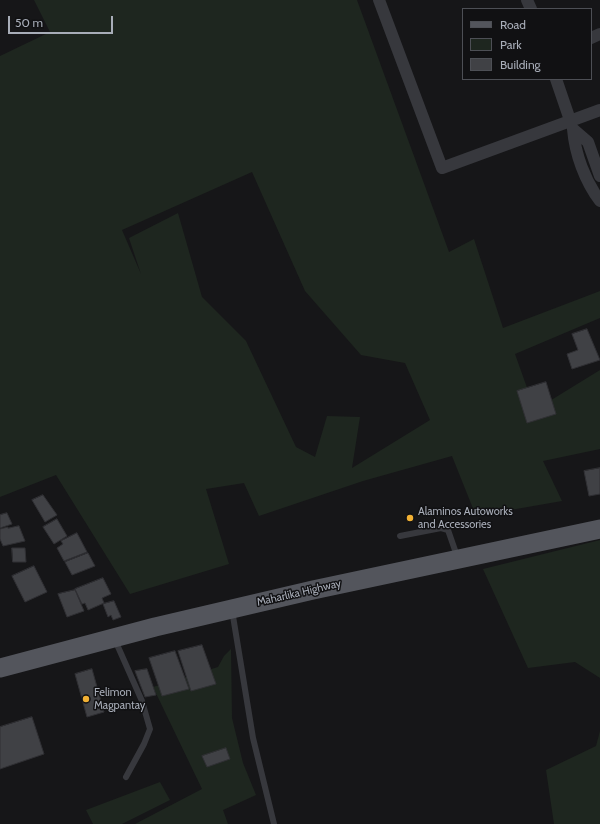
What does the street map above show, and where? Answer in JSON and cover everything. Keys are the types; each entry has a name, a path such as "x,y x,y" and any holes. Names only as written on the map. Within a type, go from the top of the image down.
{"main road":[{"name":"Maharlika Highway","path":"0,668 115,638 313,590 600,529"}],"street":[{"path":"379,0 442,168 572,124 600,110"},
{"path":"556,80 572,124 574,145 591,189 600,201"},
{"path":"572,124 588,142 600,176"}],"lane":[{"path":"400,536 441,528 448,530 458,560"},
{"path":"232,609 252,738 274,824"},
{"path":"115,638 142,701 150,728 144,744 126,777"}],"green space":[{"path":"34,0 357,0 449,252 474,239 503,328 600,291 600,318 515,354 535,410 600,370 600,449 543,461 562,501 476,516 452,456 363,481 259,516 244,483 206,489 229,564 130,594 56,475 0,497 0,56 50,32","holes":["252,172 305,291 361,355 405,363 430,420 352,468 360,417 327,416 315,457 296,447 246,341 202,297 178,213 129,238 141,274 122,230"]},
{"path":"600,540 600,678 575,662 528,668 483,569"},
{"path":"231,649 232,718 243,763 256,795 223,810 228,824 135,824 202,789 153,687 218,667 224,656"},
{"path":"600,731 600,824 554,824 546,770 596,746"},
{"path":"160,782 170,800 122,824 93,824 86,810"}],"building":[{"path":"587,329 600,360 572,369 567,354 578,350 572,334"},
{"path":"546,382 556,414 527,423 517,391"},
{"path":"600,468 600,494 589,496 584,471"},
{"path":"43,495 57,515 45,522 32,500"},
{"path":"7,513 12,524 0,528 0,515"},
{"path":"57,519 67,536 54,544 43,527"},
{"path":"19,526 25,541 3,546 0,539 0,529"},
{"path":"77,533 87,552 64,561 57,548 63,544 61,541"},
{"path":"12,548 25,548 26,562 13,562"},
{"path":"88,553 95,566 72,575 65,562"},
{"path":"34,566 47,592 25,602 12,576"},
{"path":"103,578 111,594 102,598 104,603 88,610 85,603 82,604 75,589"},
{"path":"75,590 84,611 67,617 58,594"},
{"path":"114,601 121,617 113,620 111,615 108,617 103,604"},
{"path":"202,645 216,684 191,691 178,651"},
{"path":"175,651 189,689 162,696 149,658"},
{"path":"92,669 104,712 87,717 75,674"},
{"path":"147,669 156,695 145,697 135,671"},
{"path":"32,717 44,754 0,769 0,727"},
{"path":"226,748 230,759 207,767 202,756"}],"place":[{"name":"Alaminos Autoworks and Accessories","path":"410,518"},
{"name":"Felimon Magpantay","path":"86,699"}]}
